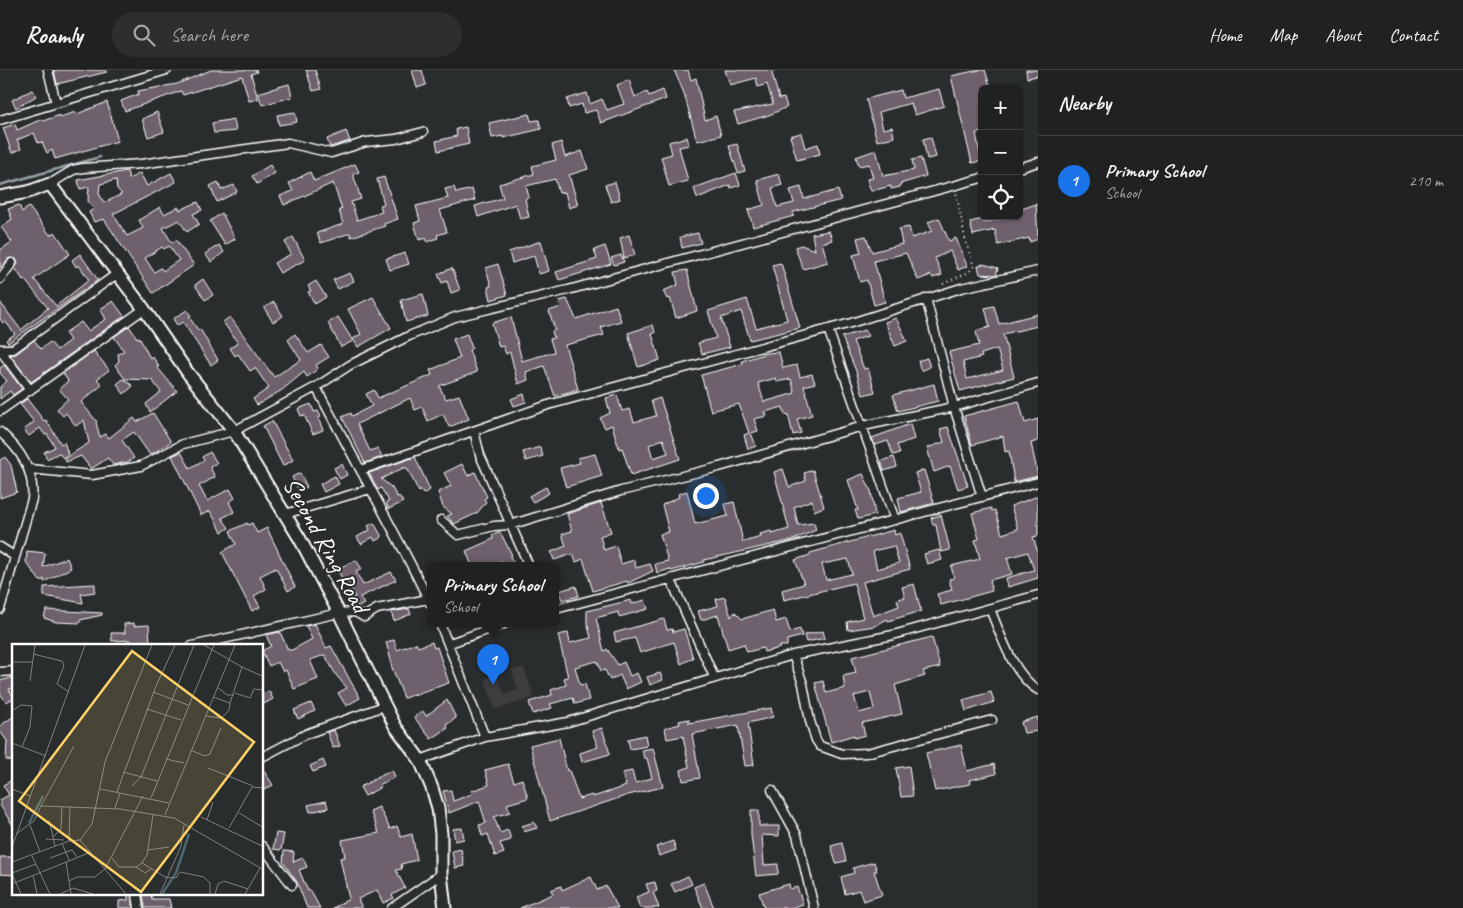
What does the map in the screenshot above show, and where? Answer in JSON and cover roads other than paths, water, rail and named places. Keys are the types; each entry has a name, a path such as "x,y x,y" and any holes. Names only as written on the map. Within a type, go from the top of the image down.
{"street":[{"path":"48,70 56,103"},
{"path":"0,120 167,70"},
{"path":"0,197 28,192 50,184 73,170 83,168 141,164 288,143 331,153 366,142 396,139 423,132"},
{"path":"1023,167 1038,162"},
{"path":"29,469 65,474 106,474 141,466 183,444 234,431 316,387 350,365 409,336 455,317 587,285 824,219 978,179"},
{"name":"Second Ring Road","path":"50,184 118,273 188,373 234,431 285,514 339,613 395,726 420,760 438,808 441,834 441,874 445,908"},
{"path":"0,279 12,263"},
{"path":"362,470 548,405 828,329 926,298 1038,271"},
{"path":"0,350 13,350 118,273"},
{"path":"926,298 954,407 982,497"},
{"path":"0,411 144,309"},
{"path":"828,329 895,520"},
{"path":"0,350 30,390"},
{"path":"441,520 458,534 494,526 510,525 621,490 719,467 863,426 954,407 1038,383"},
{"path":"316,387 362,470 370,489 407,553 427,595"},
{"path":"474,430 480,455 527,562"},
{"path":"0,432 29,469 33,486 32,499 0,609"},
{"path":"559,608 1038,482"},
{"path":"285,514 370,489"},
{"path":"0,547 14,556"},
{"path":"671,580 714,677"},
{"path":"420,760 485,737 568,722 792,655 893,634 1038,596"},
{"path":"201,644 339,613 355,612 364,617 377,609 427,601"},
{"path":"990,609 1022,675 1038,690"},
{"path":"442,627 450,643 485,737"},
{"path":"450,643 495,627"},
{"path":"792,655 803,684 810,721 816,740 820,746 842,754 867,753 992,720"},
{"path":"264,756 306,734 384,706"},
{"path":"772,790 797,835 814,908"},
{"path":"264,849 292,885"},
{"path":"392,908 441,874"}],"waterway":[{"path":"0,185 100,157"}],"place":[{"name":"Primary School","path":"493,685"}]}
